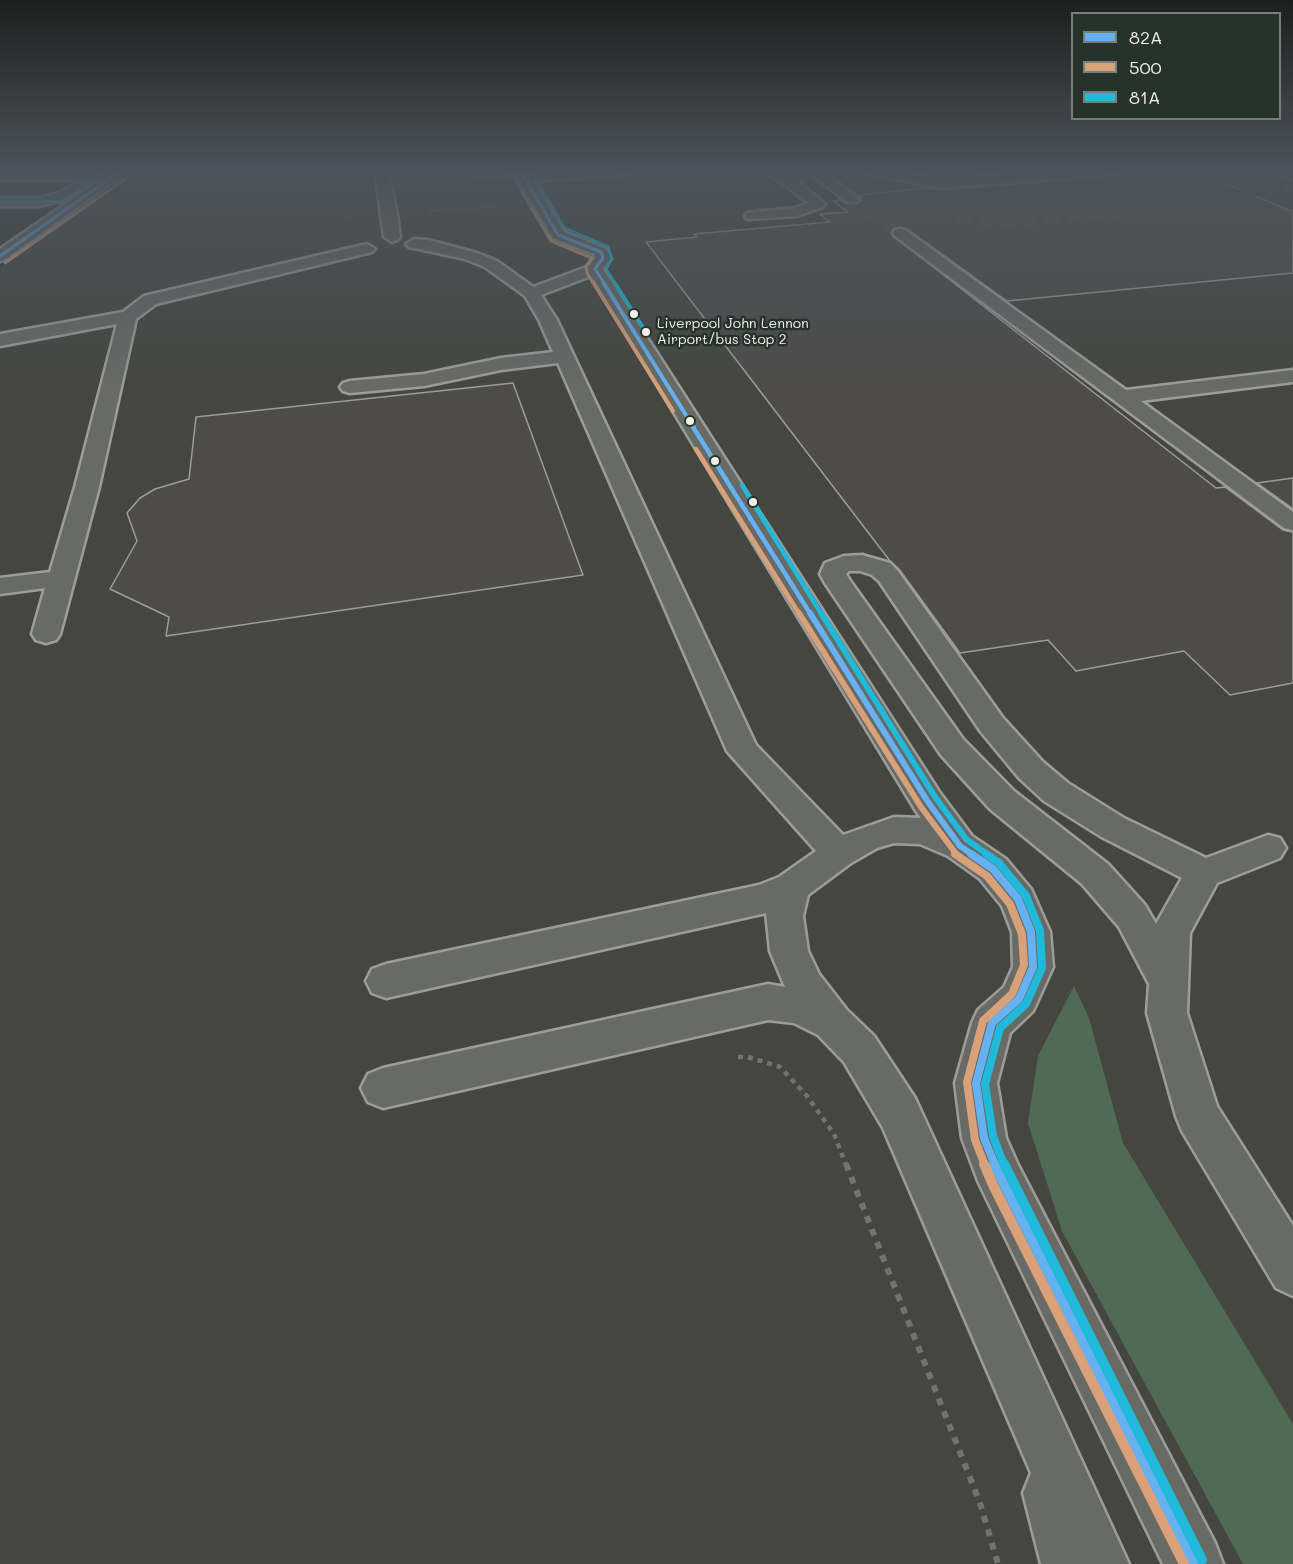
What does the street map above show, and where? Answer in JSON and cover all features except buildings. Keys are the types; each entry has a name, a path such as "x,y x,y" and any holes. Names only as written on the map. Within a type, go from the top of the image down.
{"street":[{"path":"0,256 18,243"},
{"path":"368,249 365,247 369,243"},
{"path":"400,249 404,243"},
{"path":"531,293 595,269 603,258 601,252 580,243"},
{"path":"914,243 1293,523"},
{"path":"0,340 128,317 150,300 368,249 400,249 428,245 471,256 491,264 531,293 548,320 743,751 839,853"},
{"path":"451,268 491,264"},
{"path":"595,269 928,802 960,846"},
{"path":"46,634 63,578 128,317"},
{"path":"350,387 424,380 501,364 564,357"},
{"path":"1122,397 1293,376"},
{"path":"1167,980 1132,916 1095,874 1002,800 952,747 838,584 833,574 834,569 844,564 862,563 874,566 888,576 992,725 1031,770 1056,792 1112,827 1204,873"},
{"path":"0,585 63,578"},
{"path":"386,981 765,899 792,887 839,853 866,839 894,830 924,831 960,846 993,869 1018,899 1031,932 1033,967 1019,999 992,1023 976,1083 984,1138 1001,1181 1194,1564"},
{"path":"1268,848 1204,873 1171,932 1167,1013 1198,1116 1293,1271"},
{"path":"792,887 784,916 789,951 805,986 833,1023 859,1049 899,1113 1100,1564"},
{"path":"383,1088 768,1002 799,1006 833,1023"},
{"path":"1023,1391 1070,1564"}],"path":[{"path":"731,1056 748,1057 780,1067 807,1096 834,1134 980,1503 998,1564"}],"shaded area":[{"path":"36,243 1293,243 1293,1564 0,1564 0,268"}],"green space":[{"path":"1074,986 1089,1018 1123,1143 1293,1424 1293,1564 1243,1564 1062,1231 1028,1123 1038,1056"}],"transit line":[{"name":"82A","path":"0,256 18,243"},
{"name":"500","path":"5,263 34,243"},
{"name":"500","path":"556,243 592,258 586,266 587,273 673,411"},
{"name":"82A","path":"578,243 601,252 603,258 595,269"},
{"name":"81A","path":"599,243 608,247 612,259 606,269 646,332"},
{"name":"82A","path":"595,269 928,802 960,846 993,869 1018,899 1031,932 1033,967 1019,999 992,1023 976,1083 984,1138 1001,1181 1194,1564"},
{"name":"500","path":"696,449 921,807 953,852 987,876 1010,904 1022,934 1024,965 1012,994 983,1021 967,1082 975,1140 993,1185 1184,1564"},
{"name":"81A","path":"742,485 935,797 966,839 999,863 1026,896 1040,931 1042,968 1026,1004 1000,1028 985,1084 993,1136 1009,1177 1202,1560"}],"place":[{"name":"Liverpool John Lennon Airport/bus Stop 2","path":"646,332"}]}
